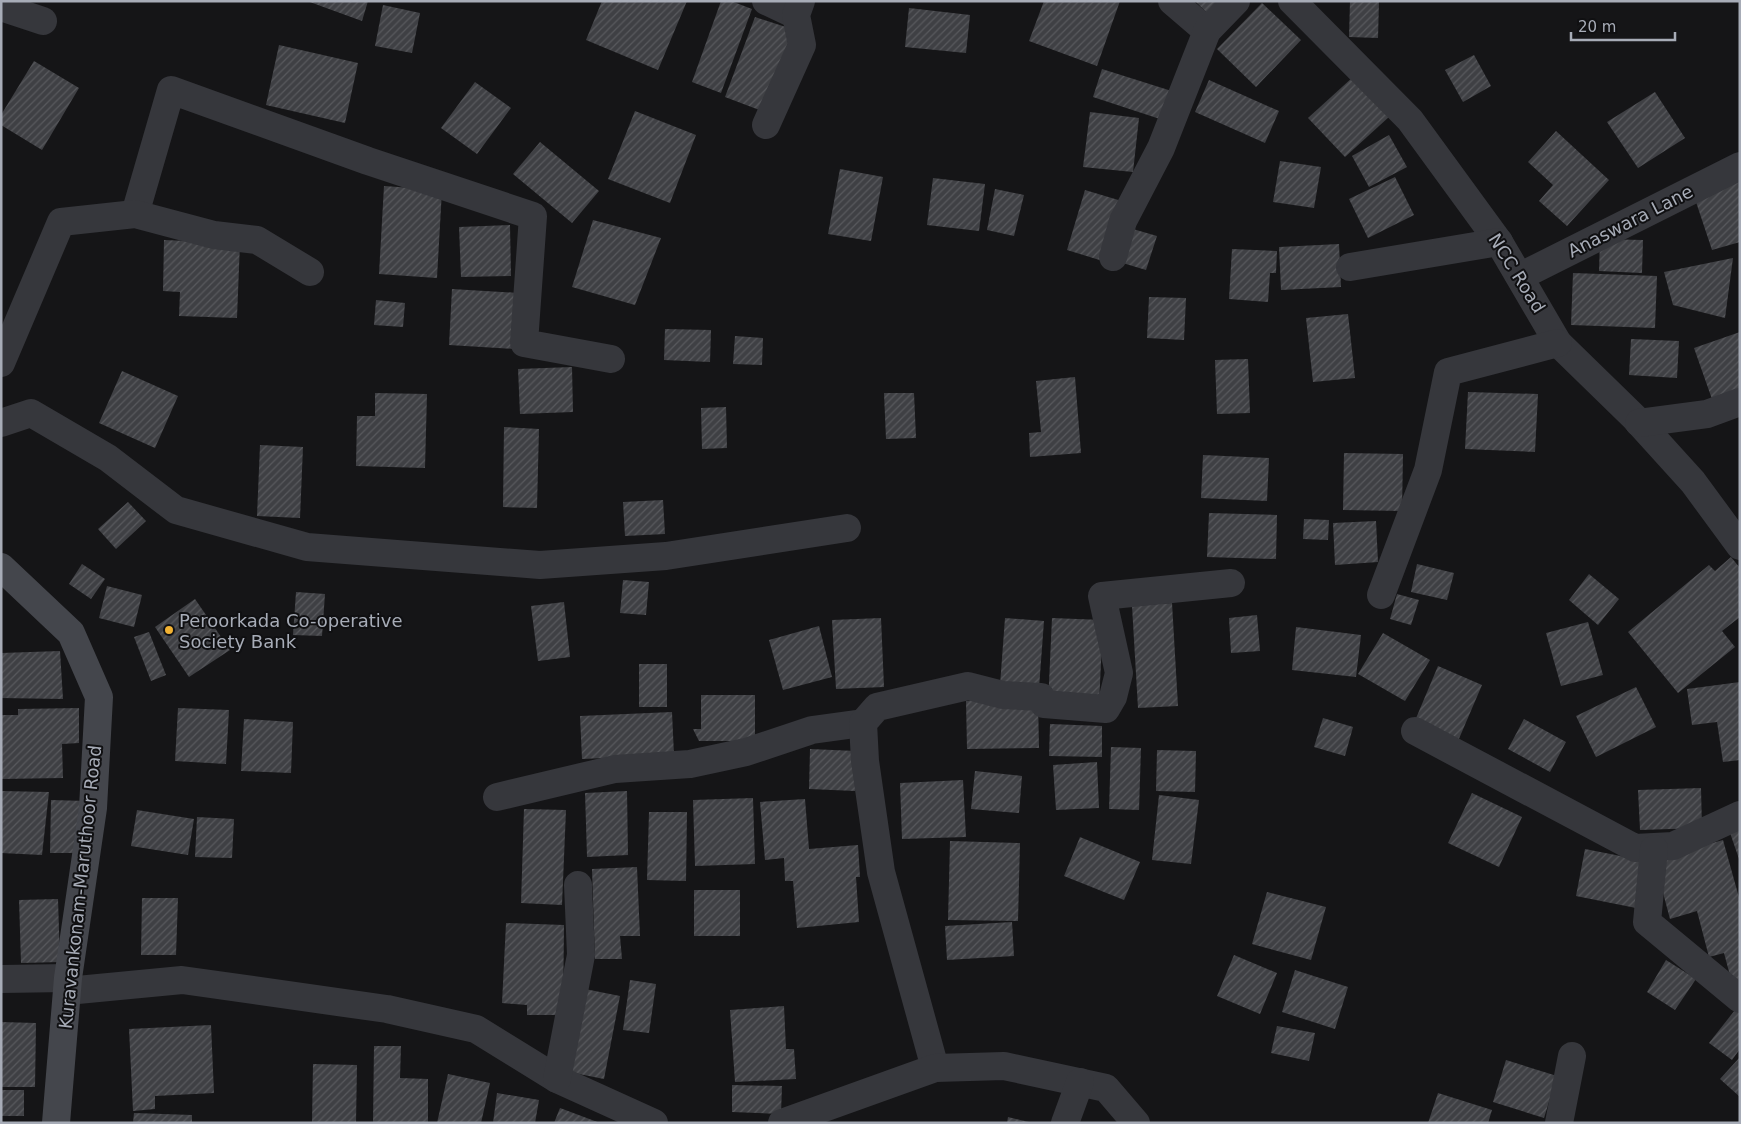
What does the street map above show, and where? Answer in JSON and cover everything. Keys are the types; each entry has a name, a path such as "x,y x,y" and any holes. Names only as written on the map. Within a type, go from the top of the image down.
{"main road":[{"name":"Kuravankonam-Maruthoor Road","path":"1,567 71,633 99,697 93,808 68,985 56,1123"}],"street":[{"path":"766,1 798,8 802,45 766,125"},
{"path":"1172,1 1207,31"},
{"path":"1113,257 1123,221 1161,148 1207,31 1236,1"},
{"name":"NCC Road","path":"1292,1 1410,120 1499,242 1521,276 1558,342 1639,423 1693,482 1740,546"},
{"path":"1,6 43,21"},
{"path":"135,214 171,90 368,161 533,216 524,343 611,359"},
{"name":"Anaswara Lane","path":"1521,276 1740,166"},
{"path":"1,363 61,222 135,214 214,235 257,240 310,272"},
{"path":"1350,267 1499,242"},
{"path":"1381,595 1428,470 1448,372 1558,342"},
{"path":"1639,423 1707,414 1740,402"},
{"path":"2,418 31,413 108,458 176,510 307,547 540,565 666,556 847,528"},
{"path":"935,1068 881,872 865,761 863,723 876,707 968,686 1003,694 1041,697 1044,704 1057,707 1106,709 1113,697 1119,673 1102,596 1231,583"},
{"path":"497,797 615,769 690,764 746,752 812,730 863,723"},
{"path":"1415,731 1612,838 1635,848 1673,846 1740,815"},
{"path":"1654,848 1647,922 1740,999"},
{"path":"557,1079 581,955 578,885"},
{"path":"1,979 68,985 182,980 387,1009 476,1029 557,1079 654,1123"},
{"path":"1559,1123 1572,1056"},
{"path":"782,1123 935,1068 1004,1066 1106,1088 1136,1123"},
{"path":"1065,1123 1080,1082"}],"building":[{"path":"307,1 368,1 362,21"},
{"path":"602,1 687,1 658,70 586,40"},
{"path":"721,1 731,1 752,9 721,93 692,82"},
{"path":"1044,1 1120,1 1097,66 1029,41"},
{"path":"1195,1 1222,1 1208,14"},
{"path":"1350,1 1379,1 1378,38 1349,37"},
{"path":"1262,3 1301,40 1256,87 1217,49"},
{"path":"383,5 420,13 412,53 375,46"},
{"path":"909,8 970,15 966,53 905,47"},
{"path":"755,17 795,30 765,112 725,97"},
{"path":"279,45 358,63 345,123 266,105"},
{"path":"1474,55 1491,86 1463,102 1445,70"},
{"path":"34,61 79,88 42,150 1,125 1,115"},
{"path":"1102,69 1178,93 1169,122 1093,97"},
{"path":"1353,77 1390,116 1345,157 1308,118"},
{"path":"1209,80 1279,111 1265,143 1195,112"},
{"path":"475,82 511,108 477,154 441,128"},
{"path":"1655,92 1685,138 1638,168 1607,122"},
{"path":"635,111 696,135 670,203 608,179"},
{"path":"1090,112 1139,118 1133,172 1083,167"},
{"path":"1556,131 1609,180 1567,226 1539,201 1553,185 1528,162"},
{"path":"1389,135 1407,167 1369,187 1352,156"},
{"path":"540,142 599,191 572,223 513,174"},
{"path":"1280,161 1321,167 1314,208 1273,202"},
{"path":"840,169 883,177 871,241 828,234"},
{"path":"1395,177 1414,215 1368,238 1349,199"},
{"path":"933,178 985,184 979,231 927,225"},
{"path":"1740,181 1740,242 1712,250 1694,196"},
{"path":"384,186 442,190 437,278 379,274"},
{"path":"995,189 1024,195 1014,236 987,230"},
{"path":"1085,190 1125,202 1106,262 1067,250"},
{"path":"593,220 661,238 635,305 572,287"},
{"path":"510,225 511,276 461,277 459,227"},
{"path":"1126,227 1157,236 1146,270 1116,261"},
{"path":"1600,239 1643,240 1642,273 1599,271"},
{"path":"164,240 240,243 237,318 179,316 180,292 163,291"},
{"path":"1339,244 1341,287 1281,290 1279,247"},
{"path":"1232,249 1277,251 1276,273 1270,273 1268,302 1229,299"},
{"path":"1733,258 1725,318 1673,305 1664,272"},
{"path":"1573,273 1657,276 1655,328 1571,325"},
{"path":"452,289 519,293 516,349 449,345"},
{"path":"1149,297 1186,298 1184,340 1147,338"},
{"path":"376,300 405,303 403,327 374,325"},
{"path":"1348,314 1355,378 1313,382 1306,318"},
{"path":"665,329 711,330 710,362 664,360"},
{"path":"1740,332 1740,393 1713,402 1694,348"},
{"path":"735,336 763,338 762,365 733,364"},
{"path":"1631,339 1679,341 1677,378 1629,375"},
{"path":"1248,359 1250,413 1217,414 1215,360"},
{"path":"572,367 573,412 520,414 518,369"},
{"path":"122,371 178,396 155,448 99,423"},
{"path":"1075,377 1081,453 1030,457 1029,433 1041,432 1036,381"},
{"path":"1468,392 1538,394 1535,452 1465,449"},
{"path":"375,393 427,394 425,468 356,466 357,416 375,416"},
{"path":"884,393 914,393 916,438 886,439"},
{"path":"726,407 727,448 702,449 701,408"},
{"path":"504,427 539,429 537,508 503,507"},
{"path":"260,445 303,447 300,518 257,516"},
{"path":"1344,453 1403,454 1402,511 1343,510"},
{"path":"1203,455 1269,458 1267,501 1201,498"},
{"path":"663,500 665,534 625,536 623,502"},
{"path":"128,502 146,521 116,549 98,529"},
{"path":"1209,513 1277,515 1276,559 1207,557"},
{"path":"1304,519 1329,520 1328,540 1303,539"},
{"path":"1376,521 1378,562 1335,565 1333,523"},
{"path":"1731,557 1740,568 1740,617 1722,631 1735,647 1678,693 1628,632 1709,565 1715,571"},
{"path":"82,564 105,579 91,599 69,584"},
{"path":"1417,564 1454,573 1447,600 1411,592"},
{"path":"1589,574 1619,599 1598,625 1569,600"},
{"path":"623,580 649,582 646,615 620,613"},
{"path":"107,586 142,595 134,627 99,618"},
{"path":"296,592 325,594 322,636 293,635"},
{"path":"1397,594 1419,600 1411,625 1390,619"},
{"path":"195,599 230,650 189,677 155,627"},
{"path":"564,602 570,657 538,661 531,606"},
{"path":"1172,603 1178,706 1138,708 1132,606"},
{"path":"1257,615 1260,651 1231,653 1229,618"},
{"path":"881,618 884,687 836,689 832,620"},
{"path":"1005,618 1044,621 1039,688 1000,685"},
{"path":"1052,618 1103,620 1099,705 1048,704"},
{"path":"1588,622 1603,675 1561,686 1546,633"},
{"path":"819,626 832,677 783,690 769,640"},
{"path":"1296,627 1361,635 1356,677 1292,670"},
{"path":"149,632 166,675 151,681 134,637"},
{"path":"1383,633 1430,660 1405,701 1358,674"},
{"path":"60,651 63,699 1,698 1,653"},
{"path":"639,664 667,664 667,707 639,707"},
{"path":"1438,666 1482,685 1458,741 1414,723"},
{"path":"1740,682 1740,760 1723,762 1717,722 1692,725 1687,689"},
{"path":"1636,687 1656,727 1596,757 1576,716"},
{"path":"701,695 755,695 755,741 699,741 693,729 701,729"},
{"path":"1038,699 1039,748 967,749 966,701"},
{"path":"79,708 79,743 62,744 63,778 1,779 1,715 18,715 18,709"},
{"path":"178,708 229,710 226,764 175,761"},
{"path":"672,712 674,755 582,759 580,716"},
{"path":"1323,718 1353,727 1345,756 1314,747"},
{"path":"244,719 293,722 291,773 241,771"},
{"path":"1524,719 1566,742 1550,772 1508,749"},
{"path":"1050,724 1102,726 1102,757 1049,756"},
{"path":"1111,747 1141,748 1139,810 1109,809"},
{"path":"810,749 856,751 855,791 809,789"},
{"path":"1157,750 1196,751 1195,792 1156,791"},
{"path":"1097,762 1099,808 1056,810 1053,765"},
{"path":"975,771 1022,776 1019,813 971,809"},
{"path":"963,780 966,837 902,839 900,783"},
{"path":"1701,788 1702,828 1640,830 1638,790"},
{"path":"1,791 49,792 42,855 1,853"},
{"path":"627,791 628,855 587,857 585,793"},
{"path":"1472,793 1522,817 1499,867 1448,843"},
{"path":"1159,795 1199,800 1191,864 1152,860"},
{"path":"753,798 755,864 695,866 693,800"},
{"path":"805,799 809,849 858,845 860,877 856,877 859,922 797,928 793,881 785,881 784,858 765,860 760,802"},
{"path":"51,800 87,801 86,853 50,853"},
{"path":"524,809 566,810 562,905 521,903"},
{"path":"137,810 194,819 188,855 131,846"},
{"path":"649,812 687,812 686,881 647,880"},
{"path":"197,817 234,819 232,858 195,857"},
{"path":"1740,823 1740,859 1739,859 1728,827"},
{"path":"1080,837 1140,862 1124,900 1064,876"},
{"path":"1723,840 1740,901 1740,981 1732,983 1724,953 1709,957 1697,911 1670,919 1654,859"},
{"path":"950,841 1020,843 1018,921 948,920"},
{"path":"1585,849 1646,861 1636,908 1576,896"},
{"path":"637,867 640,936 620,936 622,959 595,959 592,869"},
{"path":"694,890 740,890 740,936 694,936"},
{"path":"1267,892 1326,907 1311,960 1252,944"},
{"path":"142,898 178,898 176,955 141,955"},
{"path":"58,899 60,962 21,963 19,900"},
{"path":"1012,922 1014,956 947,960 945,926"},
{"path":"506,923 564,925 563,1015 527,1015 527,1005 502,1003"},
{"path":"1234,955 1277,973 1260,1014 1217,996"},
{"path":"1666,960 1696,979 1675,1010 1647,992"},
{"path":"1295,970 1348,987 1335,1029 1282,1012"},
{"path":"630,980 656,984 649,1033 623,1030"},
{"path":"585,989 620,996 604,1079 569,1072"},
{"path":"784,1006 786,1049 794,1049 796,1079 735,1082 730,1010"},
{"path":"1735,1010 1740,1013 1740,1049 1732,1060 1709,1043"},
{"path":"1,1022 36,1023 35,1087 1,1087"},
{"path":"211,1025 214,1093 155,1096 155,1109 133,1111 129,1029"},
{"path":"1277,1026 1315,1033 1309,1061 1271,1053"},
{"path":"374,1046 401,1046 400,1078 428,1079 428,1123 373,1123"},
{"path":"1740,1057 1740,1097 1720,1079"},
{"path":"1506,1060 1557,1076 1544,1118 1493,1102"},
{"path":"313,1064 357,1065 356,1123 312,1123"},
{"path":"448,1074 490,1083 481,1123 437,1123"},
{"path":"732,1085 782,1086 781,1114 732,1112"},
{"path":"1,1090 24,1090 24,1116 1,1116"},
{"path":"497,1093 539,1100 535,1123 493,1123"},
{"path":"1438,1093 1492,1110 1488,1123 1428,1123"},
{"path":"560,1108 600,1123 554,1123"},
{"path":"134,1113 192,1115 192,1123 133,1123"},
{"path":"1008,1117 1029,1122 1029,1123 1007,1123"}],"place":[{"name":"Peroorkada Co-operative Society Bank","path":"169,630"}]}
